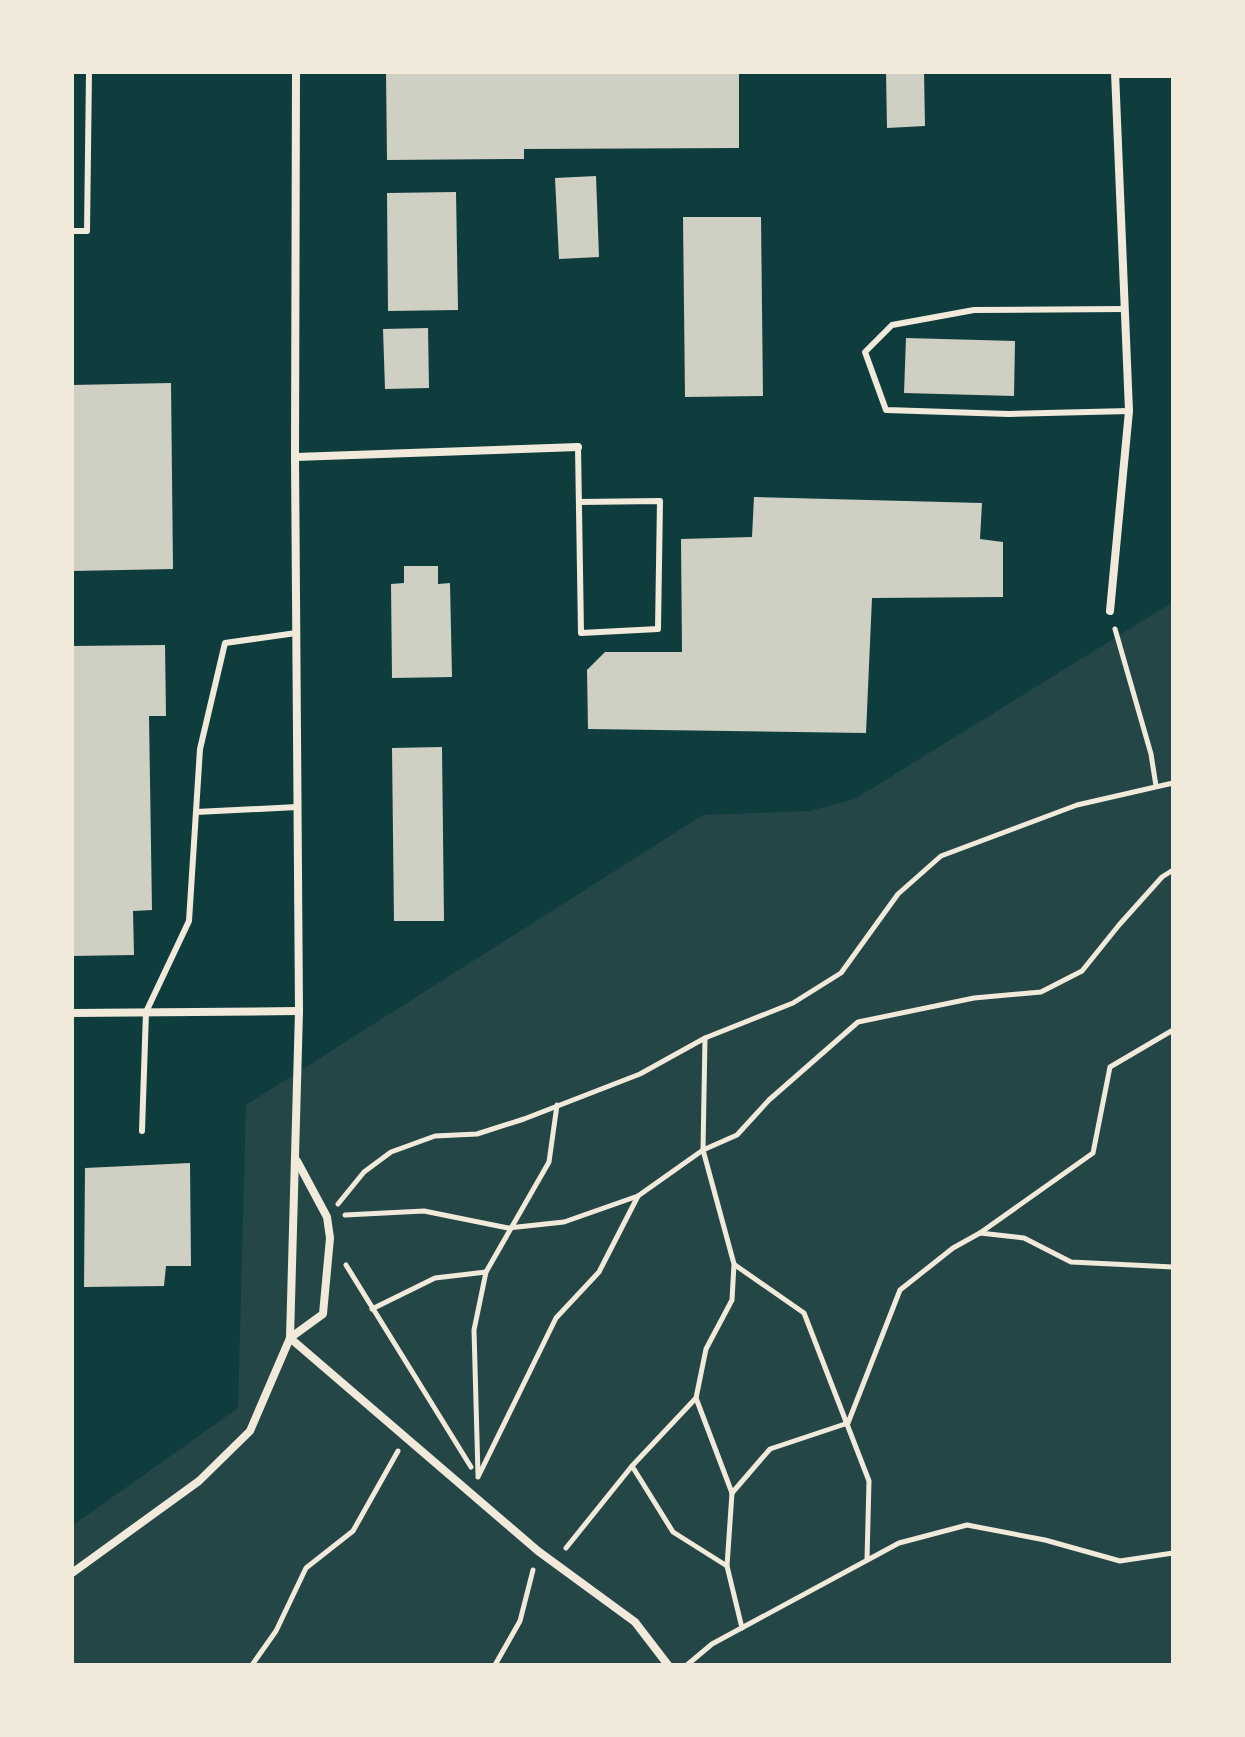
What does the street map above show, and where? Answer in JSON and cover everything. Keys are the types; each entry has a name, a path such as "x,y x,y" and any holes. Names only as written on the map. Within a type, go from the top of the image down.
{"street":[{"path":"72,1573 199,1481 250,1431 290,1338 299,1011 296,72"},
{"path":"1110,611 1129,411 1116,73 1173,74"},
{"path":"295,457 578,447"},
{"path":"72,1013 299,1011"},
{"path":"290,1338 323,1314 330,1238 327,1217 296,1160"},
{"path":"290,1338 538,1551 635,1622 668,1665"}],"lane":[{"path":"72,231 87,231 89,72"},
{"path":"1125,309 974,310 892,325 865,352 886,410 1009,414 1129,411"},
{"path":"578,447 581,633 658,629 660,501 579,502"},
{"path":"142,1131 146,1012 189,921 200,749 225,643 296,633"},
{"path":"196,812 297,807"}],"path":[{"path":"1110,611 1151,754 1156,786"},
{"path":"327,1217 364,1172 391,1152 435,1136 477,1134 640,1074 705,1038 765,1016 841,973 898,894 941,856 1077,805 1173,783"},
{"path":"327,1217 424,1211 508,1228 564,1222 638,1196 703,1150 737,1135 780,1089 858,1022 961,1000 1041,992 1082,971 1162,877 1173,870"},
{"path":"848,1423 900,1290 953,1248 980,1233 1093,1153 1110,1067 1173,1030"},
{"path":"554,1563 632,1466 696,1398 706,1349 732,1300 734,1264 703,1150 705,1038"},
{"path":"478,1478 474,1330 486,1272 508,1228 549,1162 557,1105"},
{"path":"478,1478 556,1318 599,1272 638,1196"},
{"path":"980,1233 1024,1238 1071,1262 1173,1267"},
{"path":"330,1238 478,1478 489,1510"},
{"path":"734,1264 804,1313 869,1481 867,1560"},
{"path":"372,1309 435,1278 486,1272"},
{"path":"696,1398 732,1493 727,1566 742,1628"},
{"path":"732,1493 770,1449 848,1423"},
{"path":"252,1665 276,1631 306,1568 353,1531 406,1439"},
{"path":"632,1466 673,1532 727,1566"},
{"path":"687,1665 712,1644 899,1543 967,1525 1045,1540 1120,1561 1173,1553"},
{"path":"495,1665 520,1621 538,1551"}],"shaded area":[{"path":"1173,602 1173,1665 72,1665 72,1526 238,1408 246,1105 703,815 809,811 855,799"}],"building":[{"path":"386,72 739,72 739,148 524,149 524,159 387,160"},
{"path":"886,72 924,72 925,126 887,128"},
{"path":"596,176 599,257 559,259 555,178"},
{"path":"456,192 458,310 388,311 387,193"},
{"path":"683,217 761,217 763,396 685,397"},
{"path":"428,328 429,388 385,389 383,329"},
{"path":"906,338 1015,341 1014,396 904,393"},
{"path":"171,383 173,569 72,571 72,385"},
{"path":"754,497 982,503 980,539 1003,542 1003,597 872,598 866,733 588,729 587,670 605,652 682,652 681,539 752,537"},
{"path":"404,566 438,566 438,584 450,583 452,677 392,678 391,584 404,583"},
{"path":"165,645 166,716 149,716 152,910 133,911 134,955 72,956 72,646"},
{"path":"442,747 444,921 394,921 392,748"},
{"path":"190,1163 191,1266 166,1266 164,1286 84,1287 85,1168"}]}
